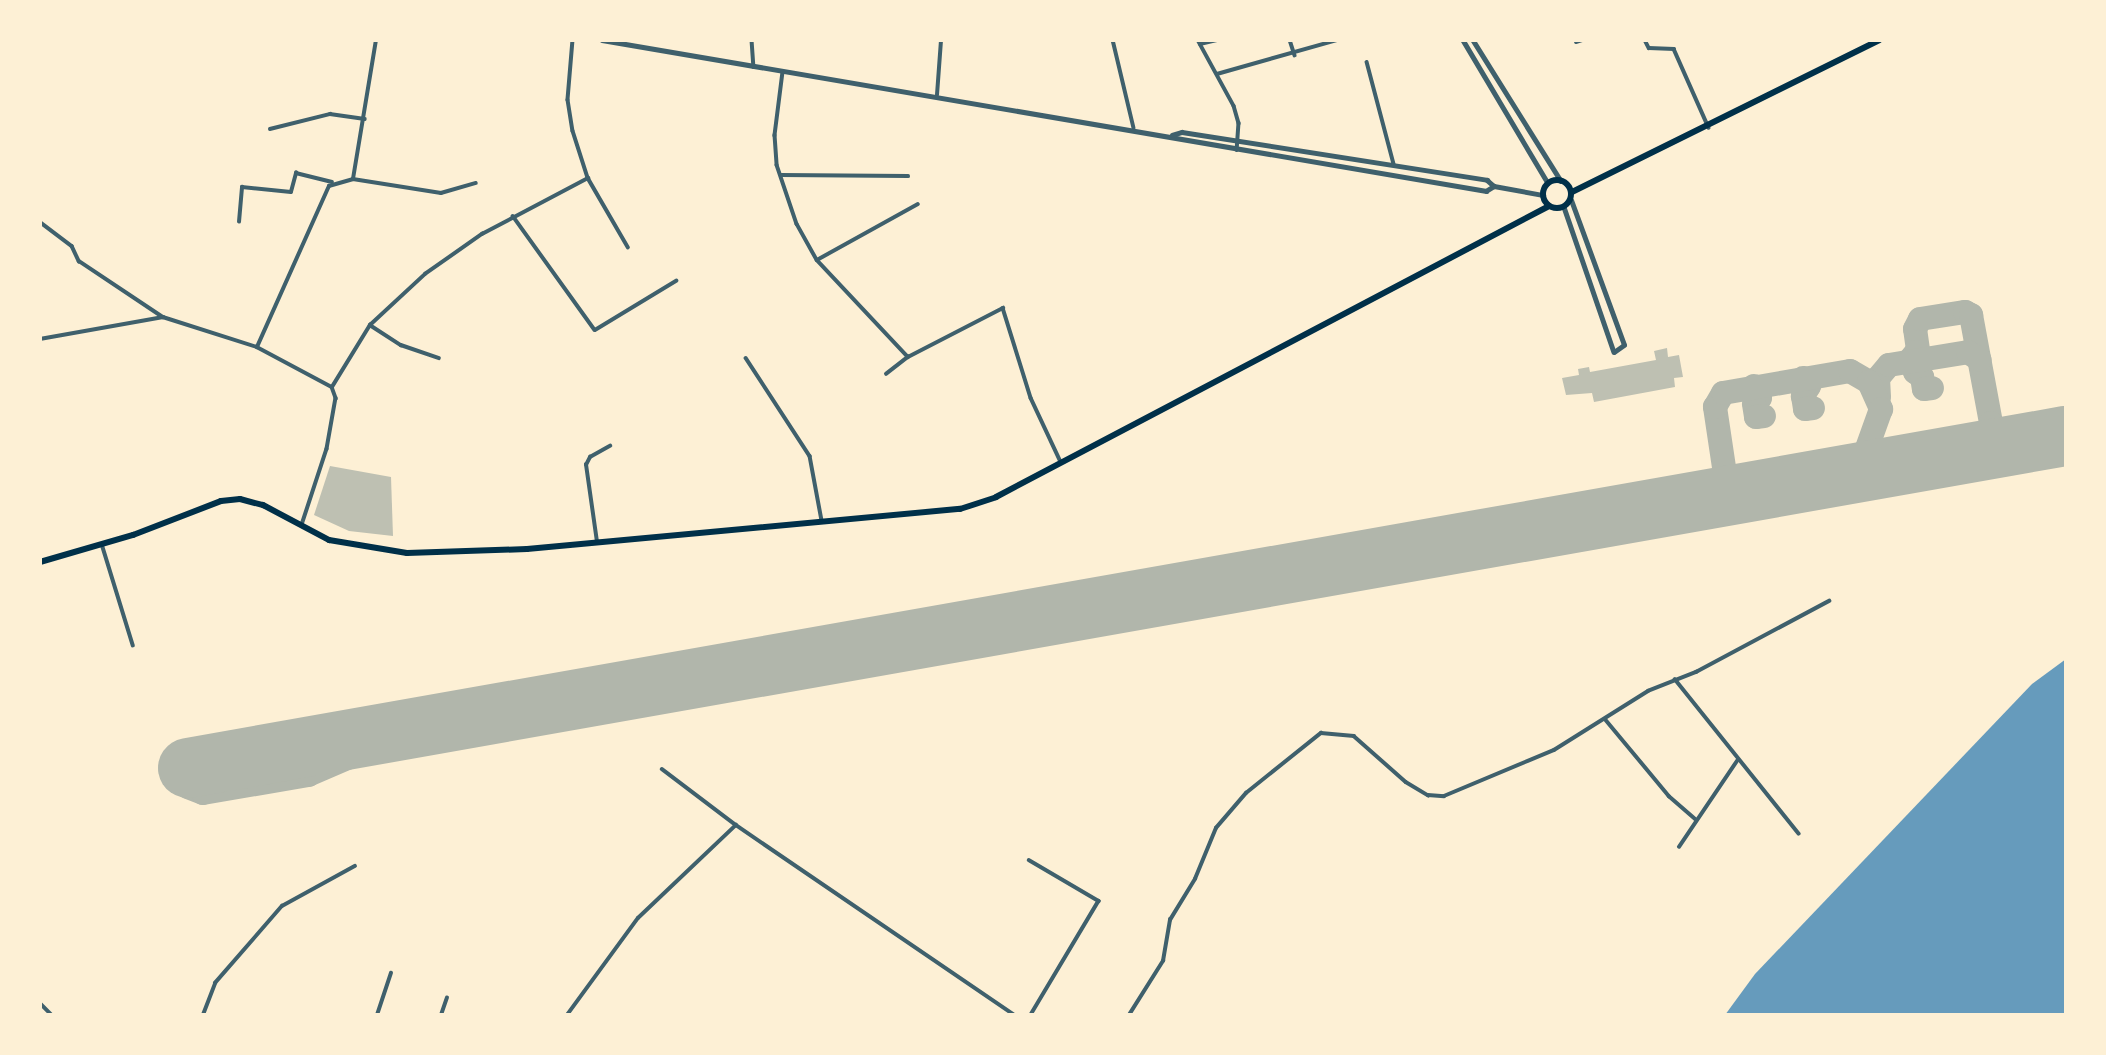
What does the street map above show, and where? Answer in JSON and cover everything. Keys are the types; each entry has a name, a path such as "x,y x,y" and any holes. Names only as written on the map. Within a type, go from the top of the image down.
{"highway":[{"path":"1572,192 1709,128 1879,40"},
{"path":"1549,206 1543,195 1548,183 1562,181 1572,192"},
{"path":"40,562 102,544 230,500 263,505 301,526 344,544 408,552 597,543 960,509 996,497 1549,206 1563,207 1570,200 1572,192"}],"street":[{"path":"353,179 376,40"},
{"path":"573,40 568,100 588,178 628,247"},
{"path":"602,40 1133,128 1237,150 1486,191 1494,186"},
{"path":"752,40 754,67"},
{"path":"937,95 941,40"},
{"path":"1113,40 1133,128"},
{"path":"1218,40 1199,42 1234,106 1237,150"},
{"path":"1290,40 1295,55"},
{"path":"1217,74 1295,55 1337,40"},
{"path":"1463,40 1548,183"},
{"path":"1473,40 1562,181"},
{"path":"1646,40 1649,48 1674,49 1709,128"},
{"path":"1367,62 1394,166"},
{"path":"783,72 775,135 780,175 797,224 817,260 908,356"},
{"path":"270,129 330,114 365,119"},
{"path":"1171,135 1182,132 1487,180 1494,186 1543,195"},
{"path":"239,222 242,187 290,192 296,173 332,182 353,179 441,193 477,183"},
{"path":"780,175 908,176"},
{"path":"332,387 370,326 425,274 513,216 588,178"},
{"path":"257,347 332,182"},
{"path":"1563,207 1582,253 1614,352 1624,345 1591,250 1570,200"},
{"path":"817,260 918,204"},
{"path":"513,216 596,330 676,281"},
{"path":"40,222 72,246 79,261 163,317 257,347 332,387 336,398 327,449 301,526"},
{"path":"1582,253 1591,250"},
{"path":"886,374 908,356 998,308 1008,310 1031,398 1061,462"},
{"path":"40,339 163,317"},
{"path":"370,326 413,351 439,358"},
{"path":"746,358 810,456 822,523"},
{"path":"597,543 586,465 590,457 610,446"},
{"path":"102,544 133,645"},
{"path":"1129,1015 1163,961 1170,920 1195,879 1216,828 1246,793 1321,733 1354,736 1406,782 1434,797 1506,773 1606,720 1675,679 1829,600"},
{"path":"1675,679 1737,761 1799,834"},
{"path":"1606,720 1669,796 1695,819"},
{"path":"1679,847 1695,819 1737,761"},
{"path":"662,769 736,825 1015,1015"},
{"path":"567,1015 638,918 736,825"},
{"path":"1029,860 1099,901 1031,1015"},
{"path":"203,1015 215,984 282,906 355,866"},
{"path":"377,1015 391,973"},
{"path":"441,1015 447,998"},
{"path":"40,1003 52,1015"}],"water":[{"path":"2066,659 2066,1015 1725,1015 1755,974 2032,684"}],"building":[{"path":"1667,348 1668,357 1679,355 1683,377 1674,378 1675,387 1594,402 1592,393 1566,395 1562,378 1579,375 1578,369 1589,367 1590,372 1656,360 1654,351"},
{"path":"330,466 391,477 393,536 349,531 314,515"}],"taxiway":[{"path":"1909,361 1918,350 1915,329 1920,319 1965,312 1971,315 1991,423 1985,442 1972,452"},
{"path":"1879,397 1878,378 1889,365 1968,352 1980,360"},
{"path":"1917,360 1915,372 1922,377 1924,389 1932,388"},
{"path":"1705,500 1719,492 1725,474 1715,407 1723,393 1850,371 1869,382 1881,409 1861,465 1845,475"},
{"path":"1803,378 1809,386 1803,396 1805,409 1813,408"},
{"path":"1754,386 1760,398 1754,404 1756,417 1764,416"},
{"path":"1991,423 2002,437 2017,444"},
{"path":"1725,474 1734,488 1747,492"},
{"path":"218,763 204,756 190,759 184,768 188,787 203,793 308,775 417,728"}],"runway":[{"path":"188,768 2066,436"}]}
